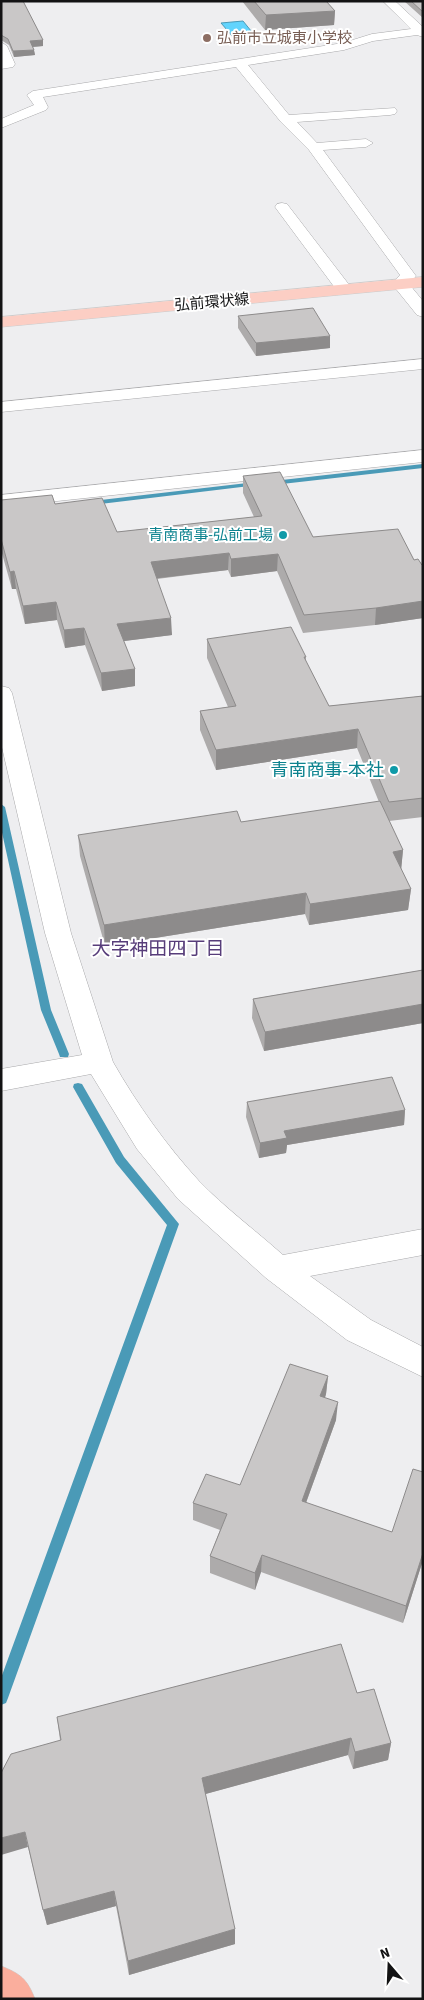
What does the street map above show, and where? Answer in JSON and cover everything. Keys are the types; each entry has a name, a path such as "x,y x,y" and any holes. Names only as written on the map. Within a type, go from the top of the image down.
{"highway":[{"path":"1,1988 13,1999"}],"main road":[{"name":"弘前環状線","path":"1,322 423,282"}],"street":[{"path":"388,1 421,33"},
{"path":"1,124 42,107 40,101 33,95 344,46 372,38 421,33"},
{"path":"1,46 9,64 1,65"},
{"path":"240,63 286,119 314,147 408,276 400,284 423,312"},
{"path":"286,119 390,111"},
{"path":"314,147 366,143"},
{"path":"282,207 344,289"},
{"path":"1,407 423,364"},
{"path":"1,502 423,456"},
{"path":"1,693 58,933 99,1062 114,1089 148,1141 190,1190 277,1269 360,1330 423,1363"},
{"path":"1,1080 99,1062"},
{"path":"277,1269 423,1242"}],"water":[{"path":"243,21 256,37 234,38 221,23"}],"building":[{"path":"1,1 23,1 43,40 30,41 34,50 13,51 8,39 1,35"},
{"path":"254,1 326,1 335,11 266,15"},
{"path":"411,1 423,1 423,12"},
{"path":"313,308 330,336 256,343 238,316"},
{"path":"280,472 313,537 398,529 414,560 418,559 423,565 423,601 304,615 278,554 231,559 229,553 151,562 171,618 117,624 135,669 101,673 84,628 64,630 56,602 23,606 14,571 10,572 1,539 1,500 52,495 55,504 102,498 117,532 262,516 243,476"},
{"path":"291,627 329,706 423,696 423,798 389,802 358,729 216,750 200,711 236,706 207,639"},
{"path":"380,801 403,850 393,852 411,889 310,904 306,893 104,925 78,835 237,811 241,822"},
{"path":"423,970 423,1004 265,1032 253,999"},
{"path":"392,1077 405,1110 284,1131 287,1138 260,1143 247,1102"},
{"path":"290,1364 328,1376 320,1396 338,1402 302,1501 392,1532 413,1469 423,1472 423,1553 406,1606 262,1555 255,1573 210,1556 227,1514 193,1503 206,1474 240,1485"},
{"path":"341,1644 357,1693 374,1689 391,1743 355,1752 351,1738 202,1778 235,1929 128,1961 114,1891 43,1910 25,1832 1,1838 1,1773 11,1754 61,1740 57,1717"}],"waterway":[{"path":"273,483 423,466"},
{"path":"92,503 256,484"},
{"path":"1,807 46,1010 64,1054"},
{"path":"1,1698 173,1224 120,1160 78,1087"}],"place":[{"name":"弘前市立城東小学校","path":"207,38"},
{"name":"青南商事-弘前工場","path":"283,535"},
{"name":"青南商事-本社","path":"394,770"}],"district":[{"name":"大字神田四丁目","path":"158,948"}]}
